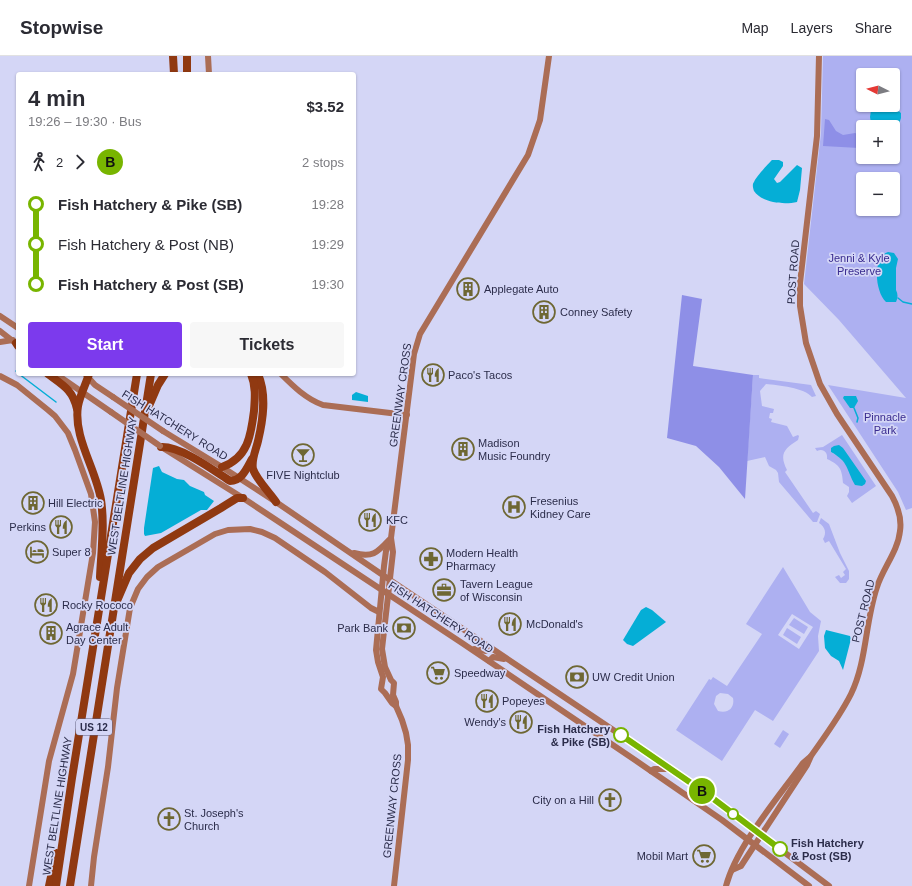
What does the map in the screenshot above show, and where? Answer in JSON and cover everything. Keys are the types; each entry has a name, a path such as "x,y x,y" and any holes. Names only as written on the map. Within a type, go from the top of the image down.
{"highway":[{"path":"173,56 174,72"},
{"path":"187,56 187,72"},
{"path":"50,376 70,392 75,400 79,432 95,475 102,511 103,528 98,618"},
{"path":"77,416 78,404 87,376"},
{"name":"WEST BELTLINE HIGHWAY","path":"56,886 137,376"},
{"name":"WEST BELTLINE HIGHWAY","path":"71,886 76,842 150,376"},
{"path":"144,418 158,385 164,376"},
{"path":"222,467 231,464 236,459 245,448 248,441 252,427 255,392 251,376"},
{"path":"259,376 264,398 258,440 253,458 253,470 276,502"},
{"path":"160,447 169,447 198,460 230,481 240,478 253,458"},
{"path":"112,612 129,573 140,559 153,548 230,502 237,498 243,498"},
{"path":"49,886 72,778"}],"street":[{"path":"208,56 209,72"},
{"name":"GREENWAY CROSS","path":"396,706 381,689 383,677 376,650 386,551 391,538 414,354 419,337 528,155 542,108 549,56"},
{"name":"POST ROAD","path":"732,870 742,866 807,765 811,756 845,706 856,682 876,588 899,539 899,512 892,496 824,394 810,360 802,326 800,283 817,136 819,56"},
{"path":"0,316 16,327"},
{"path":"0,331 16,343"},
{"path":"0,342 16,343"},
{"path":"0,376 17,385 48,410 55,416 68,434 76,450 91,494 95,515 94,542 73,674 49,760 29,886"},
{"name":"FISH HATCHERY ROAD","path":"59,376 160,447 243,498 470,648 651,771 722,820 809,886"},
{"name":"FISH HATCHERY ROAD","path":"88,376 95,385 163,431 240,478 671,769 707,794 829,886"},
{"path":"283,376 305,396 323,405 407,415"},
{"path":"91,886 108,767 117,688 130,608 138,588 147,577 158,567 216,534 228,530 250,529 262,532 274,538 325,572 371,608 379,612"},
{"path":"348,551 360,555 373,554 379,551 391,538"},
{"name":"GREENWAY CROSS","path":"391,538 393,552 382,649 385,667 394,683 393,695 406,733 408,760 394,886"},
{"path":"470,648 487,651 490,647"},
{"path":"489,661 493,657 508,660"},
{"path":"382,681 386,679 391,680"},
{"path":"385,693 392,692 394,688"},
{"name":"POST ROAD","path":"726,886 735,861 748,839 803,763 811,756"},
{"path":"651,771 654,769 671,769"}],"green space":[{"name":"Jenni & Kyle Preserve","path":"823,56 912,56 912,508 906,510 898,492 828,385 906,398 839,320 804,284 821,133"},
{"path":"753,375 759,375 759,378 811,385 816,396 812,397 804,391 766,384 760,391 762,406 774,409 773,413 770,413 769,418 772,419 771,422 787,426 793,437 799,436 798,440 789,446 784,452 783,460 787,470 785,472 813,513 816,511 820,514 817,522 813,522 779,482 778,473 769,466 765,457 747,461"},
{"path":"842,435 876,486 852,503 847,496 849,487 843,483 840,468 835,463 827,459 827,454 825,451 817,451 815,448 823,447","holes":["843,448 850,472 847,465 831,452"]},
{"path":"821,518 829,524 840,553 849,571 849,579 846,583 840,583 835,577 839,575 841,578 845,575 843,572 846,569 829,541 825,543 823,539 825,532 823,526 819,523"},
{"path":"783,567 810,612 821,621 818,636 819,651 773,721 755,710 722,761 676,730 709,679 711,680 713,677 727,686 762,634 746,624","holes":["792,614 813,627 799,649 778,635","720,693 728,694 733,698 733,705 728,711 718,711 714,704 716,696"]},
{"path":"794,618 808,627 804,634 789,625"},
{"path":"787,628 801,637 797,644 783,635"},
{"path":"783,730 789,734 780,748 774,744"}],"shaded area":[{"path":"871,112 901,113 900,121 870,120"},
{"path":"825,119 829,120 836,131 843,135 856,133 856,148 823,146"},
{"path":"772,160 779,160 783,162 783,166 774,179 777,183 780,182 797,165 802,168 800,190 797,202 780,203 768,201 754,191 753,183"},
{"path":"888,252 894,253 898,259 896,268 896,290 898,296 896,302 886,302 879,291 877,267 883,255"},
{"path":"682,295 702,299 693,366 753,375 745,499 719,467 696,446 667,438"},
{"path":"356,392 368,396 368,402 352,400 352,395"},
{"path":"844,396 856,396 858,401 854,408 850,408 843,398"},
{"path":"839,445 843,448 866,481 862,486 855,485 844,463 831,452 831,448"},
{"path":"159,466 162,472 177,479 184,480 190,486 204,492 205,495 214,501 207,510 201,510 161,533 145,536 144,528 153,468"},
{"path":"646,607 666,622 633,646 627,644 623,640 641,610"},
{"path":"826,630 850,636 851,639 843,670 839,661 831,656 825,648 824,636"}],"waterway":[{"path":"898,298 903,302 912,304"},
{"path":"22,376 56,402"},
{"path":"854,408 858,418 857,422"}],"bus line":[{"name":"B","path":"621,735 707,794 780,849"}],"place":[{"name":"Applegate Auto","path":"468,289"},
{"name":"Conney Safety","path":"544,312"},
{"name":"Paco's Tacos","path":"433,375"},
{"name":"Madison Music Foundry","path":"463,449"},
{"name":"FIVE Nightclub","path":"303,455"},
{"name":"Hill Electric","path":"33,503"},
{"name":"Fresenius Kidney Care","path":"514,507"},
{"name":"KFC","path":"370,520"},
{"name":"Perkins","path":"61,527"},
{"name":"Super 8","path":"37,552"},
{"name":"Modern Health Pharmacy","path":"431,559"},
{"name":"Tavern League of Wisconsin","path":"444,590"},
{"name":"Rocky Rococo","path":"46,605"},
{"name":"McDonald's","path":"510,624"},
{"name":"Park Bank","path":"404,628"},
{"name":"Agrace Adult Day Center","path":"51,633"},
{"name":"Speedway","path":"438,673"},
{"name":"UW Credit Union","path":"577,677"},
{"name":"Popeyes","path":"487,701"},
{"name":"Wendy's","path":"521,722"},
{"name":"Fish Hatchery & Pike (SB)","path":"621,735"},
{"name":"City on a Hill","path":"610,800"},
{"name":"St. Joseph's Church","path":"169,819"},
{"name":"Fish Hatchery & Post (SB)","path":"780,849"},
{"name":"Mobil Mart","path":"704,856"}],"park label":[{"name":"Pinnacle Park","path":"885,423"}]}
